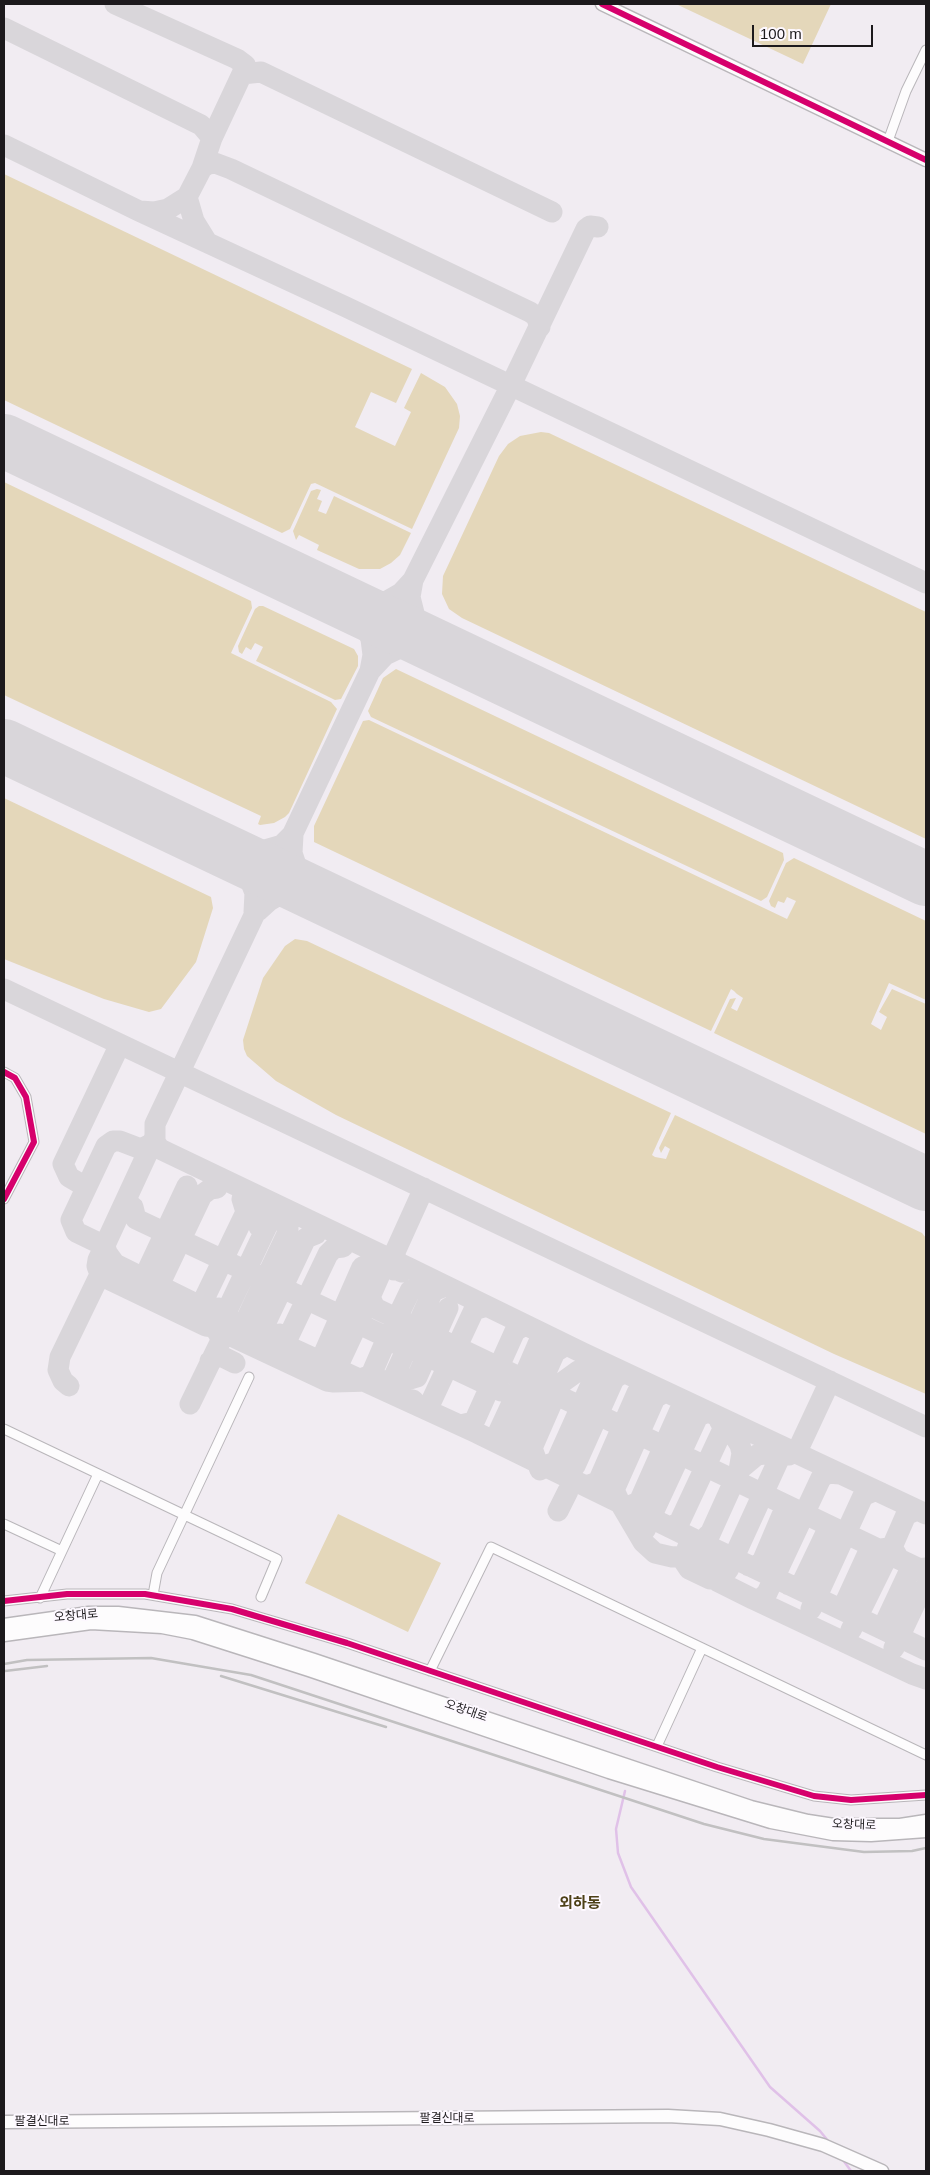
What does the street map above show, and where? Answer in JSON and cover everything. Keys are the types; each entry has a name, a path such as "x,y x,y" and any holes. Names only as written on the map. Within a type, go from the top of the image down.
{"main road":[{"path":"602,4 888,140 926,160"},
{"name":"오창대로","path":"4,1625 90,1613 136,1615 195,1622 314,1660 611,1767"},
{"name":"오창대로","path":"4,1635 91,1623 162,1627 193,1633 646,1778 751,1807 808,1821 834,1825 900,1825 926,1821"},
{"name":"오창대로","path":"646,1778 764,1820 806,1830 871,1836 926,1831"},
{"name":"팔결신대로","path":"4,2122 659,2116 720,2119 823,2145 880,2170"}],"street":[{"path":"888,140 906,91 926,50"},
{"path":"4,1072 15,1078 26,1097 34,1142 4,1199"},
{"path":"153,1595 157,1573 249,1377"},
{"path":"4,1428 277,1559 261,1597"},
{"path":"40,1598 98,1474"},
{"path":"4,1524 62,1551"},
{"path":"430,1671 491,1547 926,1755"},
{"path":"4,1600 67,1594 153,1595 232,1609 347,1643 780,1787 814,1796 851,1800 926,1795"},
{"path":"657,1746 702,1648"}],"shaded area":[{"path":"676,4 831,4 803,64"},
{"path":"4,174 412,369 396,403 371,392 355,427 395,446 411,412 404,408 421,373 445,387 457,404 460,416 459,428 412,529 315,483 311,484 290,529 282,533 4,400"},
{"path":"541,432 549,433 926,612 926,839 462,618 449,609 442,594 443,576 499,456 508,444 520,436"},
{"path":"4,482 251,601 252,608 231,653 331,702 337,709 289,813 285,817 274,823 260,825 258,824 261,816 4,695"},
{"path":"321,490 317,499 322,501 318,511 326,514 334,496 411,533 400,555 380,569 359,569 317,550 319,545 299,535 296,540 293,531 311,491"},
{"path":"263,606 354,649 358,656 358,666 341,699 335,700 256,661 263,647 255,643 251,650 246,647 242,654 239,652 238,646 255,609"},
{"path":"396,669 783,853 784,860 767,897 761,901 371,717 368,711 383,678"},
{"path":"369,720 787,919 796,901 787,897 784,903 778,901 775,908 771,906 769,901 786,863 794,858 926,921 926,1000 889,983 871,1024 881,1030 887,1017 879,1012 892,989 926,1004 926,1134 714,1033 730,999 736,998 731,1008 737,1011 743,998 731,989 711,1031 314,842 314,826 363,721"},
{"path":"4,798 211,897 213,908 196,962 161,1009 149,1012 104,999 4,959"},
{"path":"295,939 307,941 671,1113 652,1155 655,1157 666,1159 670,1149 665,1146 661,1153 659,1148 675,1115 922,1233 926,1238 926,1394 834,1354 336,1115 276,1081 247,1056 243,1040 263,978 285,946"},
{"path":"338,1514 441,1563 408,1632 305,1583"}],"waterway":[{"path":"625,1791 616,1829 618,1853 631,1887 770,2087 820,2131 829,2142"},
{"path":"843,2160 851,2171"}],"taxiway":[{"path":"115,4 237,59 245,65 242,74"},
{"path":"4,28 201,125 212,138"},
{"path":"187,197 202,168 212,138 242,74 261,72 552,212"},
{"path":"4,145 139,211 346,307 926,583"},
{"path":"202,168 208,164 215,163 231,169 530,312 536,316 540,327"},
{"path":"140,211 154,212 168,209 187,197 194,221 207,242"},
{"path":"350,605 365,607 387,601 401,593 413,580 511,385 586,229 590,226 598,227"},
{"path":"413,580 410,597 416,621 425,636 441,648"},
{"path":"350,605 365,624 371,639 373,655 370,671"},
{"path":"407,1267 160,1149 155,1142 155,1124 370,671 385,655 406,645 422,644 445,650"},
{"path":"221,849 245,852 261,851 282,845 292,835"},
{"path":"293,835 292,853 296,865 317,894"},
{"path":"220,849 237,862 250,880 255,893 254,912"},
{"path":"258,911 269,901 281,894 295,892 317,894"},
{"path":"4,989 926,1427"},
{"path":"86,1187 69,1177 63,1164 120,1044"},
{"path":"154,1139 98,1260 97,1266 100,1274 108,1279 206,1326 214,1327 220,1336 220,1340 221,1338 229,1335 240,1331 242,1329 261,1288 261,1282 257,1275 263,1276 269,1272 288,1232 288,1225 283,1218 271,1221 267,1226 224,1317 223,1327 229,1335 327,1381 334,1382 407,1380 417,1377 448,1308"},
{"path":"151,1144 141,1149 120,1141 113,1141 106,1146 71,1220 76,1232 105,1246 107,1253 115,1264 200,1306 477,1433 926,1650"},
{"path":"915,1178 926,1195"},
{"path":"149,1267 187,1186"},
{"path":"149,1272 152,1282 157,1282 163,1277 202,1195 210,1189 217,1188"},
{"path":"402,1272 396,1262 395,1252 424,1188"},
{"path":"219,1308 210,1310 205,1297 246,1212 242,1199"},
{"path":"133,1207 136,1219 501,1391"},
{"path":"246,1212 259,1207 263,1220 259,1227"},
{"path":"280,1334 268,1337 266,1322 306,1238 316,1234"},
{"path":"285,1357 283,1348 328,1254 334,1248 343,1247"},
{"path":"69,1386 63,1381 58,1370 60,1357 106,1262"},
{"path":"370,1297 341,1359 329,1365 325,1351 362,1267 375,1262 381,1272 370,1297 375,1308 926,1572"},
{"path":"394,1270 407,1267 583,1353 926,1514"},
{"path":"360,1379 371,1375 384,1345 397,1341 392,1331 397,1318 410,1291 423,1285"},
{"path":"382,1386 391,1383 433,1291 446,1286"},
{"path":"413,1400 418,1406 425,1407 430,1404 474,1310 487,1306"},
{"path":"460,1425 474,1422 515,1331 523,1326 528,1326"},
{"path":"190,1404 227,1328"},
{"path":"523,1389 519,1388 538,1344 541,1340 551,1338"},
{"path":"531,1383 519,1388 499,1431 499,1437 505,1446 515,1442 555,1352 568,1346"},
{"path":"210,1361 217,1357 223,1357 235,1363"},
{"path":"544,1466 556,1462 596,1373 609,1366"},
{"path":"540,1470 532,1448 560,1384 578,1371 589,1368 599,1368 610,1372"},
{"path":"575,1466 614,1379 621,1374 627,1374"},
{"path":"801,1443 830,1381"},
{"path":"586,1486 598,1482 637,1393 643,1387 650,1385"},
{"path":"665,1392 655,1398 614,1490 643,1542 655,1553 672,1557 684,1556 696,1549 708,1535"},
{"path":"627,1507 639,1502 679,1412 685,1406 691,1404"},
{"path":"645,1530 698,1416 708,1412"},
{"path":"720,1422 728,1426 740,1445 742,1453 739,1470"},
{"path":"669,1527 679,1523 723,1429"},
{"path":"789,1455 777,1452 757,1455 739,1470 706,1543 707,1560 717,1581 753,1599 761,1599 767,1593 821,1478 828,1473 840,1474"},
{"path":"728,1570 778,1461"},
{"path":"558,1511 568,1491"},
{"path":"811,1609 863,1496 874,1491 880,1492"},
{"path":"899,1559 892,1547 906,1515 917,1510"},
{"path":"749,1566 754,1567 762,1562 782,1515"},
{"path":"789,1585 794,1586 802,1583 825,1535"},
{"path":"689,1544 683,1560 689,1569 710,1579 722,1578"},
{"path":"851,1630 892,1547"},
{"path":"851,1615 845,1603 867,1555 873,1550 889,1548"},
{"path":"892,1634 886,1621 908,1574 917,1569 926,1568"},
{"path":"894,1648 921,1591 926,1588"},
{"path":"753,1599 926,1679"}],"runway":[{"path":"4,441 926,879"},
{"path":"4,746 926,1184"}],"railway":[{"path":"4,1664 27,1660 151,1658 251,1675 704,1824 764,1839 864,1852 912,1851 926,1848"},
{"path":"5,1671 47,1666"},
{"path":"221,1676 386,1727"}],"cycle path":[{"path":"602,4 926,160"},
{"path":"4,1072 15,1078 26,1097 34,1142 4,1199"},
{"path":"4,1601 67,1594 145,1594 232,1609 347,1643 717,1767 814,1796 851,1800 926,1795"}],"district":[{"name":"외하동","path":"580,1904"}]}
